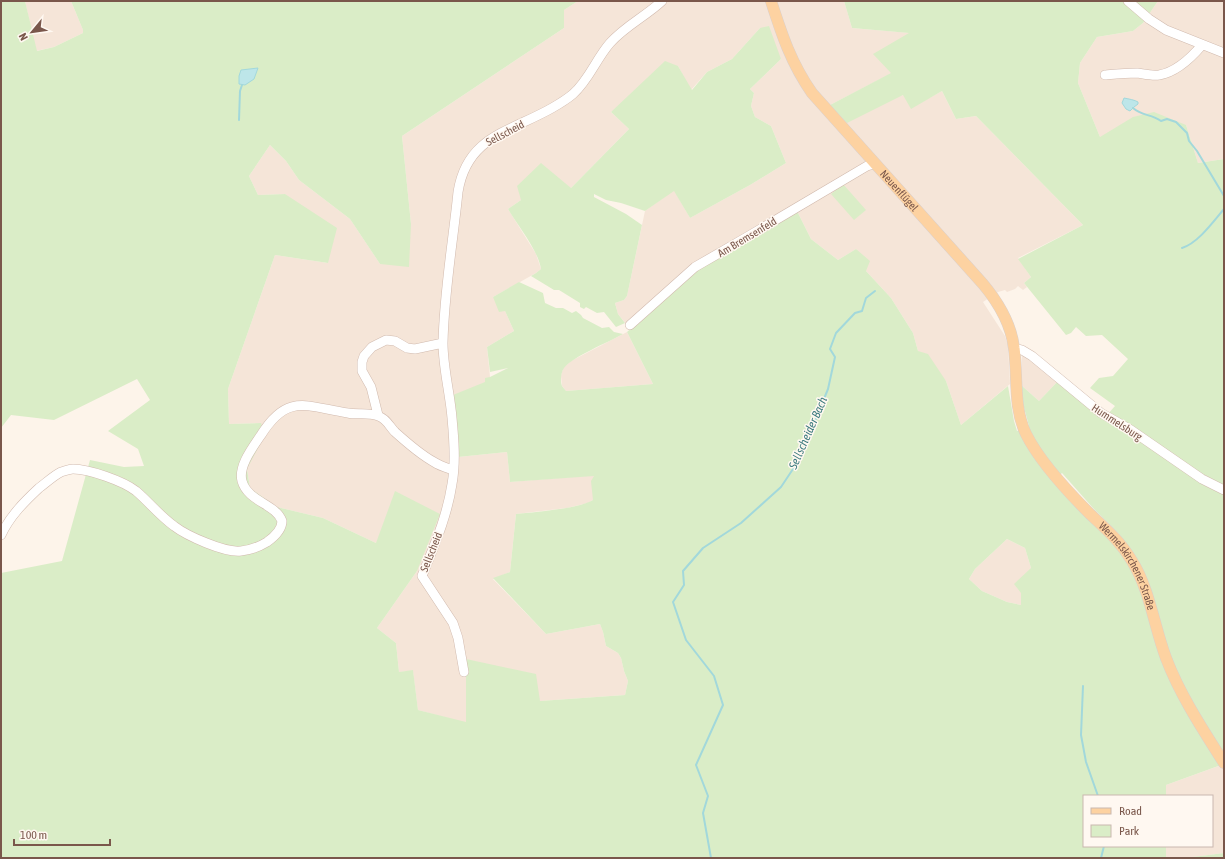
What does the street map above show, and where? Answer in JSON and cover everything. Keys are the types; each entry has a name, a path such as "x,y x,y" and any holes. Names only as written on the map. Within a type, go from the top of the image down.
{"main road":[{"name":"Neuenflügel","path":"771,1 788,50 800,77 819,103 990,293 1001,309 1013,339 1016,382"},
{"name":"Wermelskirchener Straße","path":"1016,382 1019,412 1024,430 1028,437 1048,467 1078,501 1117,540 1134,563 1144,586 1162,646 1173,674 1195,715 1224,763"}],"street":[{"name":"Sellscheid","path":"464,672 458,638 452,624 422,576 446,513 454,470 452,417 443,343 458,192 463,172 468,161 476,150 486,142 545,112 571,95 587,77 610,43 625,29 662,1"},
{"path":"1128,1 1158,25 1182,38 1224,53"},
{"path":"1105,75 1135,73 1158,75 1166,73 1183,64 1193,56 1202,45"},
{"name":"Am Bremsenfeld","path":"630,324 696,267 867,166 874,164"},
{"path":"378,416 371,387 362,371 362,362 366,353 372,347 386,340 395,341 411,349 443,343"},
{"name":"Hummelsburg","path":"1014,348 1022,350 1032,356 1101,413 1131,430 1202,479 1224,490"},
{"path":"1,535 13,515 38,489 57,474 73,469 110,478 132,488 175,527 190,536 233,551 254,548 277,534 282,524 281,517 278,514 248,492 242,480 243,468 255,443 275,415 293,406 305,405 349,413 378,416 383,419 395,432 434,462 454,470"}],"shaded area":[{"path":"25,1 71,1 83,33 54,47 36,51"},
{"path":"578,1 844,1 852,28 910,33 892,73 830,105 904,95 911,108 942,91 956,119 976,116 1083,225 1018,258 1031,277 1024,283 1027,287 1023,290 1018,286 1007,292 1005,290 998,292 983,302 1005,336 1008,345 1010,384 961,425 946,381 918,351 913,333 891,298 866,271 856,249 838,260 811,239 797,211 755,238 630,329 618,314 615,303 624,300 627,296 645,211 674,190 690,218 786,163 771,126 755,117 751,106 754,93 750,89 781,59 760,28 732,59 707,72 691,90 678,66 611,112 629,129 571,188 521,200 508,209 536,254 541,269 493,297 505,311 514,331 487,347 490,377 486,382 458,457 507,452 510,482 594,475 593,500 588,503 567,508 516,514 510,572 493,579 546,634 600,624 606,646 618,653 621,658 628,681 625,695 540,701 466,660 466,723 418,710 413,671 399,672 396,643 377,628 417,571 376,543 323,518 277,507 250,488 247,469 261,423 229,424 228,389 275,255 328,263 285,194 258,195 249,176 270,145 286,161 299,180 350,219 380,264 411,224 402,136 564,28 564,10"},
{"path":"1158,1 1224,1 1224,159 1198,163 1186,125 1100,137 1078,83 1080,63 1097,37 1133,31 1143,23"},
{"path":"627,332 653,384 566,391 562,386 561,376 563,368 571,361"},
{"path":"1022,352 1059,380 1039,401 1021,385"},
{"path":"1007,539 1025,548 1031,568 1021,593 1021,605 1007,602 982,591 969,579 975,569"},
{"path":"1224,764 1224,853 1185,858 1166,858 1166,847 1213,847 1213,795 1166,795 1166,785"}],"green space":[{"path":"1,1 25,1 37,51 54,47 83,33 71,1 578,1 564,10 564,28 402,136 411,224 409,267 380,264 350,219 299,180 286,161 270,145 249,176 258,195 285,194 337,228 328,263 275,255 228,389 229,424 261,423 265,435 247,469 250,488 277,507 323,518 376,543 395,491 440,514 417,571 377,628 396,643 399,672 413,670 418,710 466,722 466,659 536,674 540,701 625,695 628,681 621,658 618,653 606,646 600,624 546,634 493,578 510,572 516,514 567,508 593,500 591,481 594,476 510,482 507,452 458,457 453,395 485,382 485,378 508,368 490,372 487,347 514,331 505,311 499,312 493,297 519,282 543,293 545,303 556,308 563,308 572,313 576,311 583,318 602,328 609,327 614,332 623,334 575,359 564,368 561,382 566,391 653,384 627,332 698,269 755,238 797,211 811,239 838,260 856,249 870,261 866,271 891,298 913,333 918,351 928,354 946,381 961,425 1008,386 1017,431 1029,426 1023,404 1021,385 1039,401 1059,380 1107,415 1115,406 1090,388 1099,378 1113,376 1128,359 1102,335 1086,336 1076,327 1071,333 1066,335 1024,283 1031,277 1018,259 1083,225 976,116 956,119 942,91 911,109 903,95 847,123 830,105 891,73 873,54 909,33 852,28 844,1 1158,1 1143,23 1133,31 1097,37 1080,63 1078,83 1100,137 1133,117 1154,112 1186,125 1198,163 1224,159 1224,758 1206,728 1175,669 1138,561 1119,534 1093,508 1062,473 1054,480 1108,536 1132,565 1161,653 1221,765 1166,785 1166,795 1083,795 1083,847 1166,847 1166,858 1,858 1,573 62,561 90,460 124,467 144,466 138,449 108,431 150,400 137,379 54,420 11,415 1,428","holes":["1007,539 1025,548 1031,568 1014,584 1021,593 1021,605 1007,602 982,591 969,579 975,569"]},
{"path":"769,26 781,59 750,89 754,93 751,106 755,117 771,126 786,163 690,218 674,191 645,211 606,200 594,194 594,197 626,214 642,225 627,296 624,300 615,303 618,314 625,323 616,327 604,312 597,313 586,307 584,309 580,307 580,303 559,290 554,290 531,276 541,269 539,262 532,246 508,209 521,200 517,186 541,163 571,188 629,129 611,112 665,61 678,66 692,90 707,72 732,59 760,28"},
{"path":"843,184 866,210 854,220 831,194"},
{"path":"1224,853 1224,858 1185,858"}],"water":[{"path":"258,68 254,79 245,85 239,84 241,70"},
{"path":"1124,98 1137,101 1138,104 1130,111 1126,109 1122,103"}],"waterway":[{"path":"239,120 240,91 242,85"},
{"path":"1133,108 1136,111 1161,121 1167,119 1176,122 1187,133 1189,141 1197,151 1224,196"},
{"path":"1182,248 1194,242 1224,209"},
{"name":"Sellscheider Bach","path":"711,858 703,813 708,796 696,765 723,705 714,676 686,640 673,602 684,585 683,571 703,548 741,523 781,487 799,460 828,389 835,357 830,349 836,333 855,313 862,311 866,298 875,291"},
{"path":"1083,686 1081,735 1086,762 1098,795"},
{"path":"1101,858 1104,847"}]}
